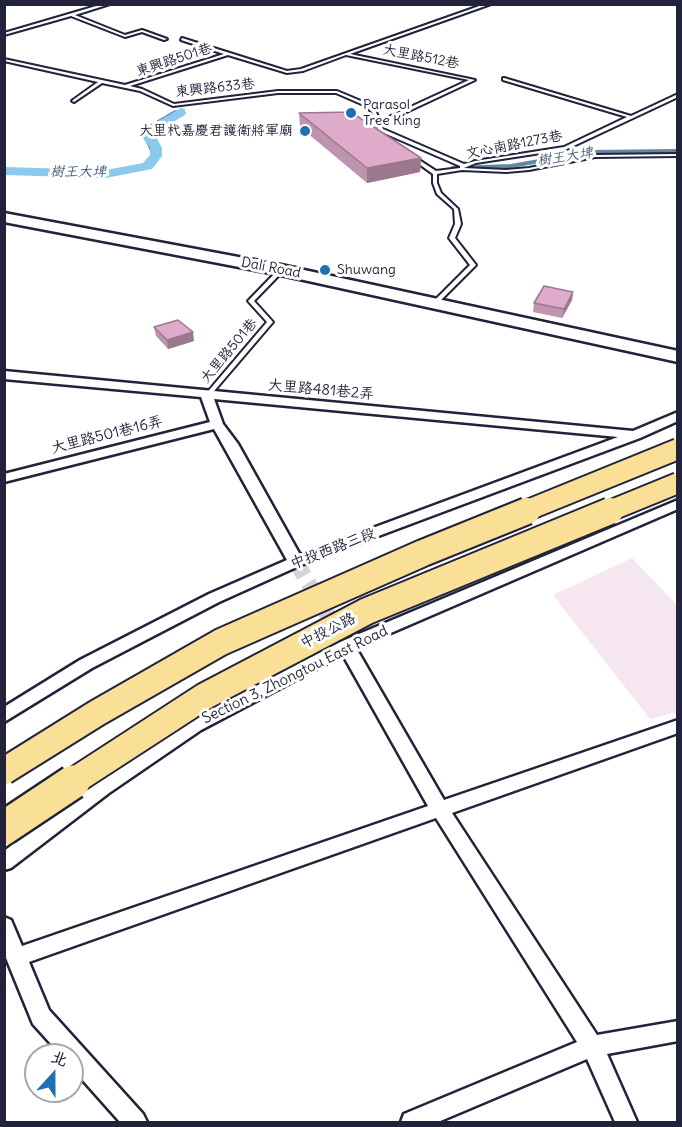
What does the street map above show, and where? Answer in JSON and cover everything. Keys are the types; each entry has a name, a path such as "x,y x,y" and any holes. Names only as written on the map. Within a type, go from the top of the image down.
{"main road":[{"path":"4,771 97,712 221,642 423,553 678,449"},
{"name":"中投公路","path":"4,828 205,696 367,611 678,483"}],"street":[{"name":"Dali Road","path":"4,217 281,270 678,357"},
{"name":"大里路481巷2弄","path":"4,375 635,435"},
{"path":"207,396 217,424 231,444 296,562"},
{"name":"中投西路三段","path":"4,716 86,664 214,598 296,562 635,435 678,416"},
{"name":"大里路501巷16弄","path":"4,478 217,424"},
{"name":"Section 3, Zhongtou East Road","path":"4,862 103,788 195,725 346,646 678,504"},
{"path":"346,646 439,808 592,1046 626,1122"},
{"path":"16,957 678,726"},
{"path":"4,926 41,1017 135,1122"},
{"path":"412,1122 592,1046 678,1031"}],"lane":[{"path":"4,34 109,4"},
{"path":"346,54 490,4"},
{"path":"72,15 125,36 142,31 165,39"},
{"name":"東興路501巷","path":"182,39 294,72 346,54"},
{"name":"東興路501巷","path":"126,87 229,54"},
{"name":"大里路512巷","path":"346,54 473,80 374,129"},
{"name":"東興路633巷","path":"4,60 141,90 173,105 278,92 337,92 368,105 380,126"},
{"path":"504,79 631,117"},
{"path":"74,101 101,82"},
{"name":"文心南路1273巷","path":"452,171 475,162 565,148 678,95"},
{"name":"大里路512巷","path":"380,126 464,166"},
{"path":"405,154 435,173 529,169 595,156 678,155"},
{"path":"435,173 435,183 440,194 456,209 458,224 452,238 473,265 435,303"},
{"name":"大里路501巷","path":"207,396 270,322 251,301 281,270"}],"shaded area":[{"path":"632,558 677,605 677,712 650,719 553,595"}],"water":[{"path":"175,111 185,113 155,132 156,144 161,154 154,158 145,138 145,132 151,125"}],"building":[{"path":"351,112 421,158 367,168 299,113"},
{"path":"544,286 573,292 564,309 534,303"},
{"path":"178,320 193,332 167,340 154,327"}],"waterway":[{"name":"樹王大埤","path":"4,171 106,174 147,166 156,156 156,148 148,132 181,112"},
{"name":"樹王大埤","path":"453,168 511,166 591,152 678,151"}],"tunnel":[{"path":"296,562 346,646"}],"place":[{"name":"Parasol Tree King","path":"351,113"},
{"name":"大里杙嘉慶君護衛將軍廟","path":"305,131"},
{"name":"Shuwang","path":"325,270"}]}
